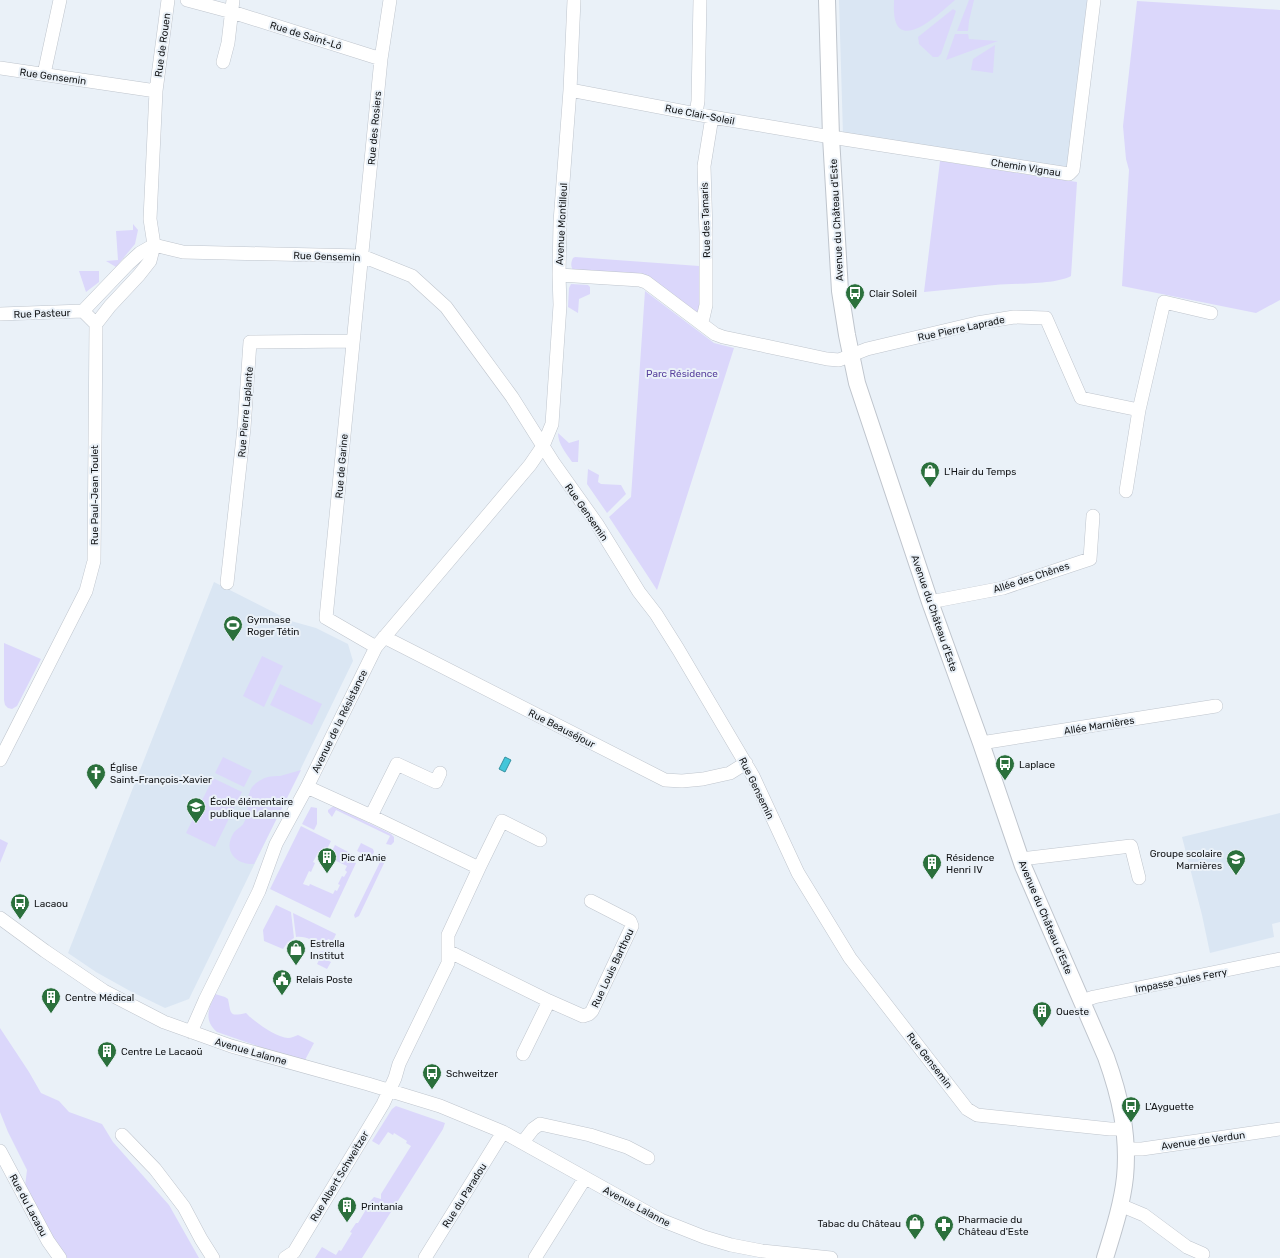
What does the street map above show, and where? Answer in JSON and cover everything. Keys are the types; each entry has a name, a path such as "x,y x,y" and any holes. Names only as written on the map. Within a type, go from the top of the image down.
{"street":[{"path":"44,74 60,0"},
{"name":"Rue de Rouen","path":"156,91 168,0"},
{"name":"Rue de Saint-Lô","path":"187,0 232,6 381,59"},
{"name":"Rue des Rosiers","path":"362,256 381,59 390,0"},
{"name":"Avenue Montilleul","path":"543,446 552,424 560,304 560,222 570,90 574,0"},
{"path":"696,113 698,101 700,0"},
{"name":"Avenue du Château d'Este","path":"828,0 831,137 840,291 857,385 930,602 982,743 1021,859 1113,1075 1123,1112 1126,1149 1125,1177 1120,1205 1105,1258"},
{"name":"Chemin Vignau","path":"831,137 1069,174 1074,170 1094,0"},
{"path":"223,62 228,43 232,6"},
{"name":"Rue Gensemin","path":"0,68 156,91"},
{"name":"Rue Clair-Soleil","path":"570,90 712,117 831,137"},
{"path":"154,245 140,253 132,260 83,311 96,324 110,306 140,275 150,261 154,245 150,219 156,91"},
{"name":"Rue des Tamaris","path":"701,322 706,305 704,166 712,117"},
{"name":"Rue Gensemin","path":"154,245 183,252 362,256 412,276 446,307 512,396 553,462 597,524 639,592 656,614 746,763 798,872 850,958 967,1109 977,1115 1110,1129 1125,1129"},
{"name":"Rue de Garine","path":"362,256 352,341 326,618 376,648"},
{"path":"559,275 640,280 646,282 715,334 722,337 827,359 839,360 851,355"},
{"path":"1126,491 1139,410 1164,302 1211,313"},
{"name":"Rue Pasteur","path":"0,314 83,311"},
{"name":"Rue Pierre Laprade","path":"851,355 867,349 977,323 1014,317 1046,318 1081,398 1139,410"},
{"name":"Rue Paul-Jean Toulet","path":"0,760 86,591 94,561 96,324"},
{"name":"Rue Pierre Laplante","path":"227,583 244,428 250,342 352,341"},
{"name":"Avenue de la Résistance","path":"191,1032 205,1000 259,891 276,844 376,648 530,465 543,446"},
{"name":"Allée des Chênes","path":"930,602 1003,588 1090,558 1093,516"},
{"name":"Rue Beauséjour","path":"384,637 665,780 682,781 703,779 730,773 746,763"},
{"name":"Allée Marnières","path":"982,743 1216,706"},
{"path":"371,816 397,764 436,782 440,773"},
{"path":"306,787 371,816 479,868"},
{"path":"390,1090 399,1064 448,963 448,935 502,821 540,840"},
{"path":"1021,859 1131,846 1139,878"},
{"name":"Rue Louis Barthou","path":"448,951 580,1015 583,1016 589,1014 592,1012 632,926 630,921 591,901"},
{"name":"Avenue Lalanne","path":"0,918 45,952 104,991 164,1022 231,1046 390,1090 440,1106 504,1132 661,1220 704,1237 762,1255 831,1258"},
{"name":"Impasse Jules Ferry","path":"1082,1001 1094,997 1280,959"},
{"path":"523,1054 549,1001"},
{"name":"Rue Albert Schweitzer","path":"285,1258 294,1252 390,1090"},
{"path":"523,1142 533,1128 540,1124 590,1135 627,1147 648,1158"},
{"name":"Avenue de Verdun","path":"1126,1149 1142,1149 1280,1129"},
{"name":"Rue du Paradou","path":"425,1258 504,1132"},
{"path":"122,1135 155,1169 184,1207 200,1240 213,1258"},
{"name":"Rue du Lacaou","path":"0,1151 48,1241 60,1258"},
{"path":"535,1258 585,1178"},
{"path":"1120,1205 1144,1215 1187,1247 1203,1254"}],"shaded area":[{"path":"839,0 1090,0 1070,163 1065,170 843,135"},
{"name":"École élémentaire publique Lalanne","path":"214,582 291,621 316,628 348,644 353,661 189,999 165,1008 96,972 68,953"},
{"name":"Groupe scolaire Marnières","path":"1280,813 1280,922 1272,924 1274,937 1210,953 1182,837"}],"green space":[{"path":"894,0 955,0 927,23 910,31 903,30 897,25 894,16"},
{"path":"969,0 974,0 968,31 957,31"},
{"path":"1137,1 1280,10 1280,300 1256,313 1122,286 1129,170 1126,159 1123,126"},
{"path":"953,9 956,11 941,54 938,57 933,57 919,44 918,37"},
{"path":"955,34 968,34 969,39 998,41 946,60"},
{"path":"995,45 993,73 971,70 973,59"},
{"path":"940,161 1077,182 1071,276 1055,281 924,292"},
{"path":"133,224 138,230 135,244 116,267 106,261 118,260 116,231 133,230"},
{"path":"573,258 699,266 700,306 698,311 696,312 657,285 574,271 571,264"},
{"path":"79,271 99,271 99,282 86,292"},
{"path":"571,284 588,285 590,287 590,294 579,299 578,313 568,307 569,288"},
{"name":"Parc Résidence","path":"645,291 714,343 734,348 657,590 609,517 631,497"},
{"path":"558,433 569,443 579,440 578,462 572,462 567,455 561,445"},
{"path":"588,469 599,475 598,482 601,484 621,485 626,494 607,513 587,484"},
{"path":"4,643 41,659 17,706 12,709 5,705 4,700"},
{"path":"262,656 283,666 264,707 243,696"},
{"path":"280,684 322,704 312,725 270,705"},
{"path":"223,757 252,771 244,787 215,773"},
{"path":"301,770 254,864 242,862 233,856 230,840 235,831 242,826 245,821 249,794 252,787 257,782 266,778"},
{"path":"213,778 242,792 215,847 186,833"},
{"path":"311,807 317,808 317,824 314,830 302,824"},
{"path":"332,807 336,807 391,834 394,837 394,842 391,845 386,844 390,836 336,810 332,817 328,810"},
{"path":"301,826 331,841 325,853 319,851 313,862 315,863 311,872 309,871 303,884 309,886 310,884 333,894 335,890 337,891 340,885 338,884 342,876 344,877 347,872 345,870 347,866 332,859 335,854 331,853 335,845 352,854 349,860 356,863 330,918 270,889"},
{"path":"0,839 8,843 0,863"},
{"path":"361,843 373,849 374,852 371,858 357,851"},
{"path":"385,854 387,857 359,916 355,918 354,915"},
{"path":"276,905 291,912 294,938 288,942 283,949 264,941 263,930"},
{"path":"293,913 336,934 333,941 328,939 323,947 318,948 314,942 309,939 296,937"},
{"path":"329,951 325,959 331,962 327,969 317,964 320,958 319,952"},
{"path":"215,994 228,999 232,1013 236,1015 246,1013 259,1024 278,1035 288,1038 298,1035 314,1043 305,1060 301,1061 217,1032 210,1023 208,1014"},
{"path":"0,1028 41,1093 59,1101 69,1112 102,1124 113,1142 169,1205 199,1258 67,1258 45,1225 25,1186 27,1170 0,1112"},
{"path":"396,1106 445,1123 443,1129 362,1258 315,1258 322,1247 336,1255 339,1250 341,1251 352,1233 350,1232 356,1223 358,1223 368,1206 367,1205 374,1197 381,1199 381,1194 411,1146 406,1143 407,1141 394,1133 393,1135 388,1132 379,1145 372,1141 392,1109"}],"water":[{"path":"505,757 511,760 505,772 499,769"}],"place":[{"name":"Clair Soleil","path":"855,310"},
{"name":"L'Hair du Temps","path":"930,488"},
{"name":"Gymnase Roger Tétin","path":"233,642"},
{"name":"Laplace","path":"1005,781"},
{"name":"Église Saint-François-Xavier","path":"96,790"},
{"name":"École élémentaire publique Lalanne","path":"196,824"},
{"name":"Pic d'Anie","path":"327,874"},
{"name":"Groupe scolaire Marnières","path":"1236,876"},
{"name":"Résidence Henri IV","path":"932,880"},
{"name":"Lacaou","path":"20,920"},
{"name":"Estrella Institut","path":"296,966"},
{"name":"Relais Poste","path":"282,996"},
{"name":"Centre Médical","path":"51,1014"},
{"name":"Oueste","path":"1042,1028"},
{"name":"Centre Le Lacaoü","path":"107,1068"},
{"name":"Schweitzer","path":"432,1090"},
{"name":"L'Ayguette","path":"1131,1123"},
{"name":"Printania","path":"347,1223"},
{"name":"Tabac du Château","path":"915,1240"},
{"name":"Pharmacie du Château d'Este","path":"944,1242"}]}
